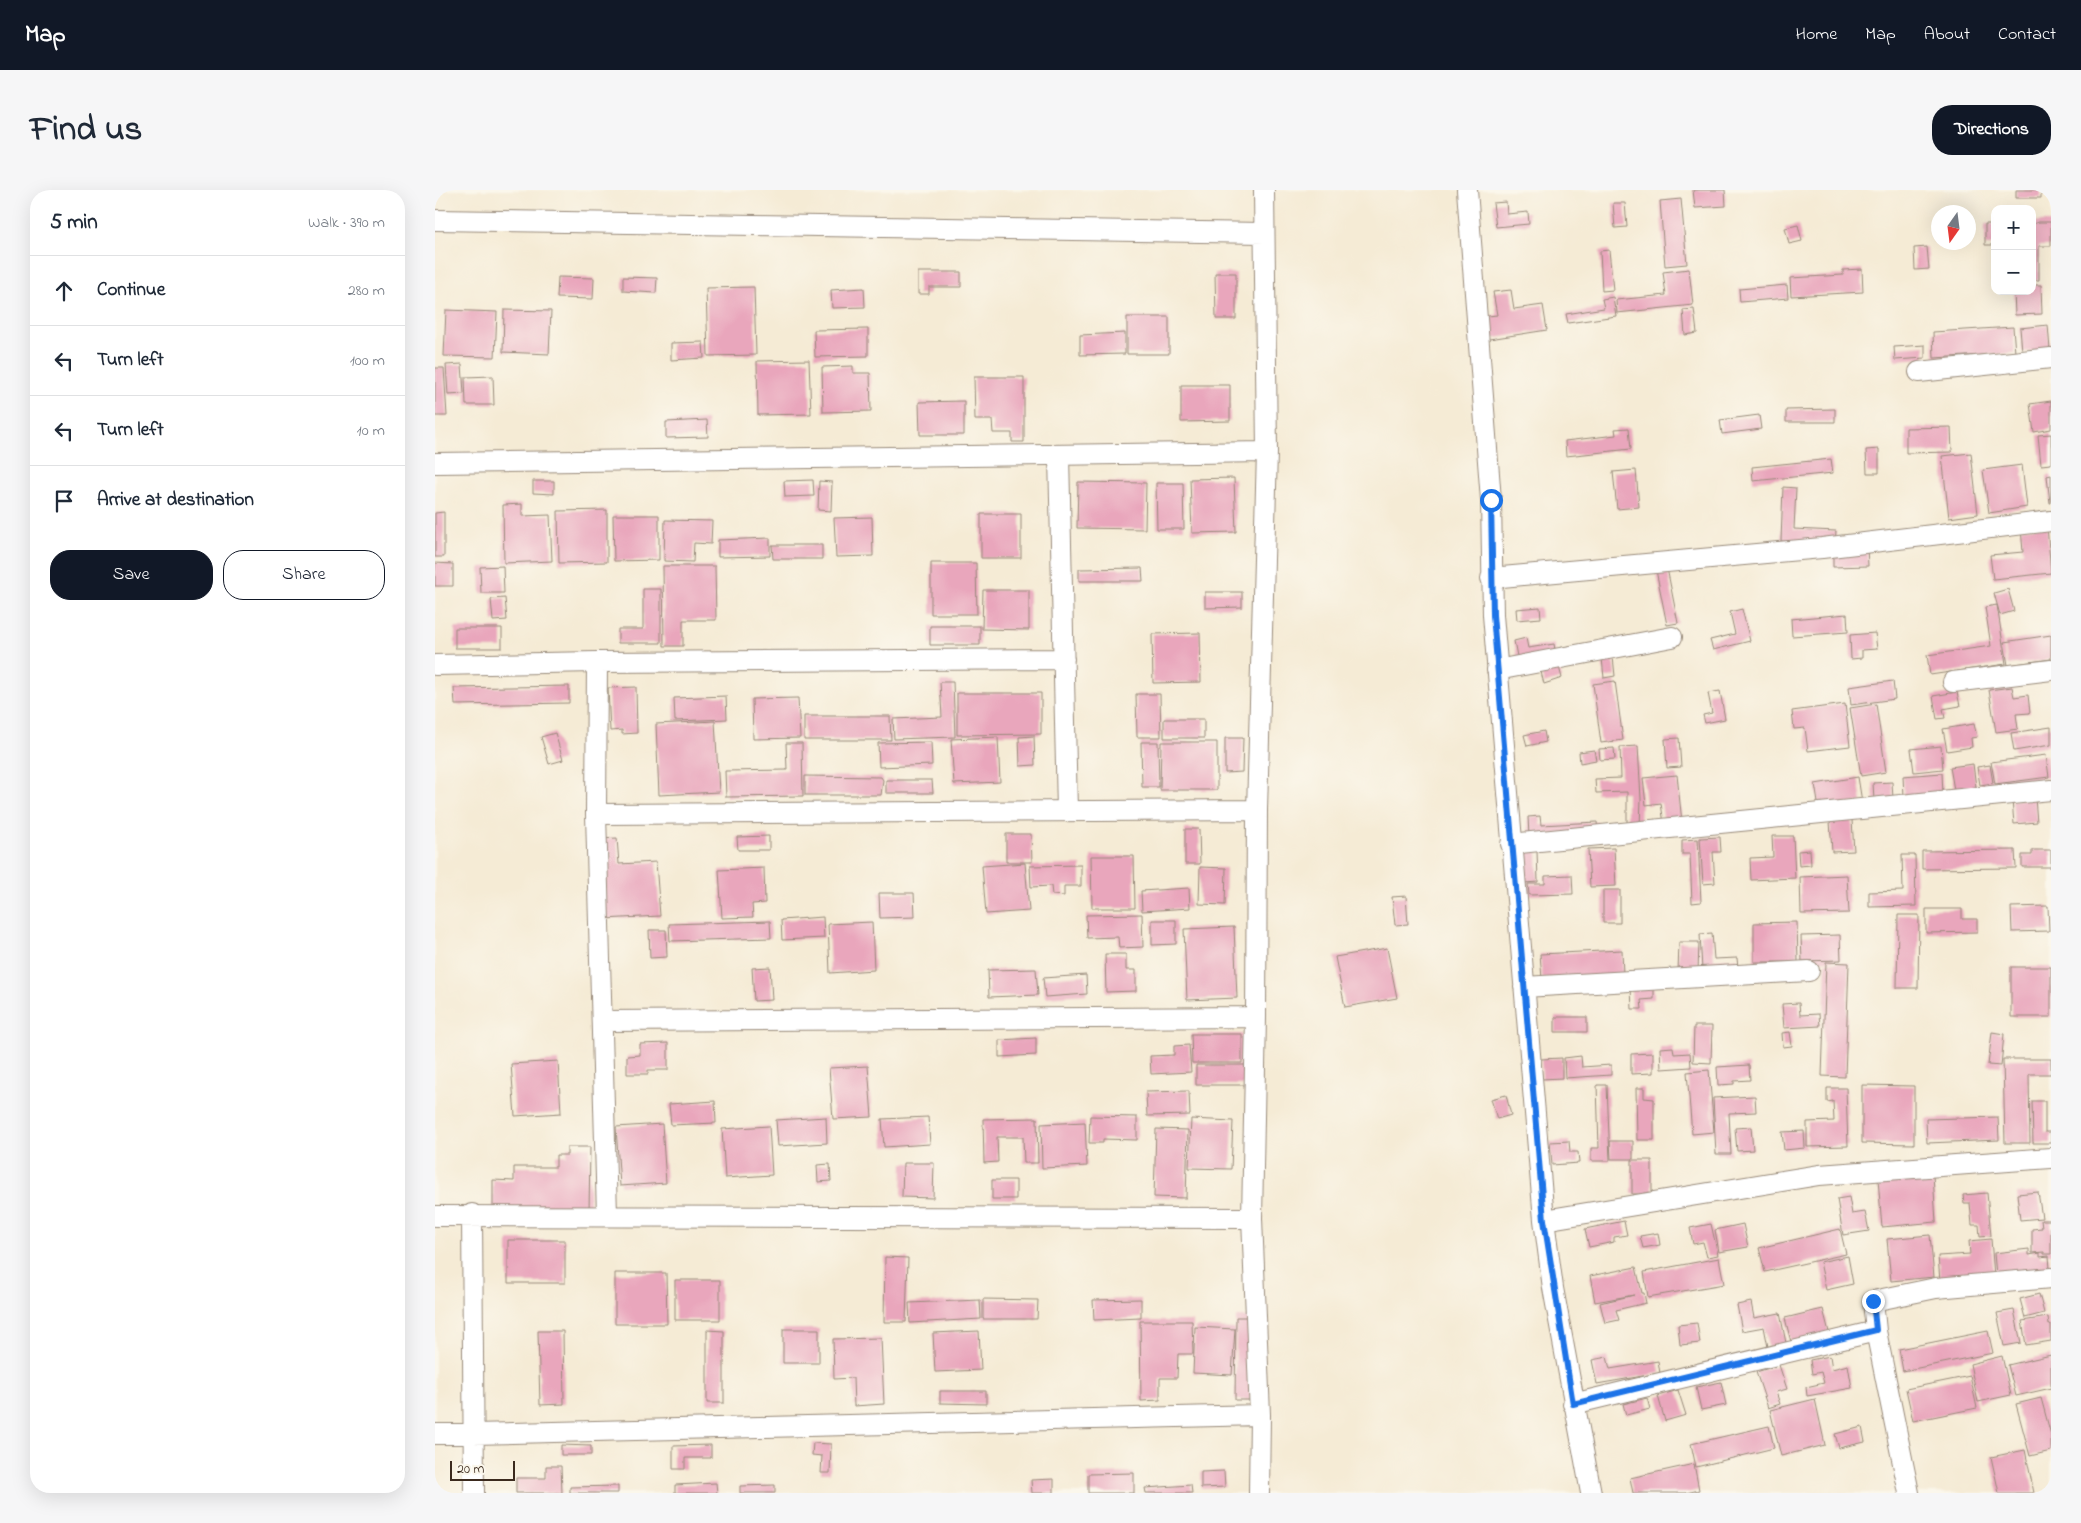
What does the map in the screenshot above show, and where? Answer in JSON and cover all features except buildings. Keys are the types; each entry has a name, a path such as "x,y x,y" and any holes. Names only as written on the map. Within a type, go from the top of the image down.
{"street":[{"path":"1259,1493 1260,1415 1252,1218 1256,1017 1257,810 1267,452 1264,190"},
{"path":"1467,190 1491,500 1491,578 1497,670 1544,1220 1573,1404 1591,1493"},
{"path":"435,220 1264,233"},
{"path":"1919,372 2051,358"},
{"path":"435,464 1267,452"},
{"path":"1059,455 1067,811"},
{"path":"1491,578 1822,548 2051,521"},
{"path":"1497,670 1672,637"},
{"path":"435,665 597,662 1064,660"},
{"path":"597,662 596,814 607,1215"},
{"path":"1953,682 2051,670"},
{"path":"1511,844 2051,790"},
{"path":"596,814 1257,810"},
{"path":"1524,988 1809,971"},
{"path":"603,1020 1256,1017"},
{"path":"1544,1220 1819,1175 2051,1158"},
{"path":"435,1216 471,1214 1252,1218"},
{"path":"471,1214 474,1493"},
{"path":"1909,1493 1876,1330 1873,1301 1936,1288 2051,1278"},
{"path":"1573,1404 1876,1330"},
{"path":"435,1434 1260,1415"}],"route":[{"path":"1491,500 1491,578 1503,752 1544,1220 1553,1288 1573,1404 1876,1330 1873,1301"}]}
